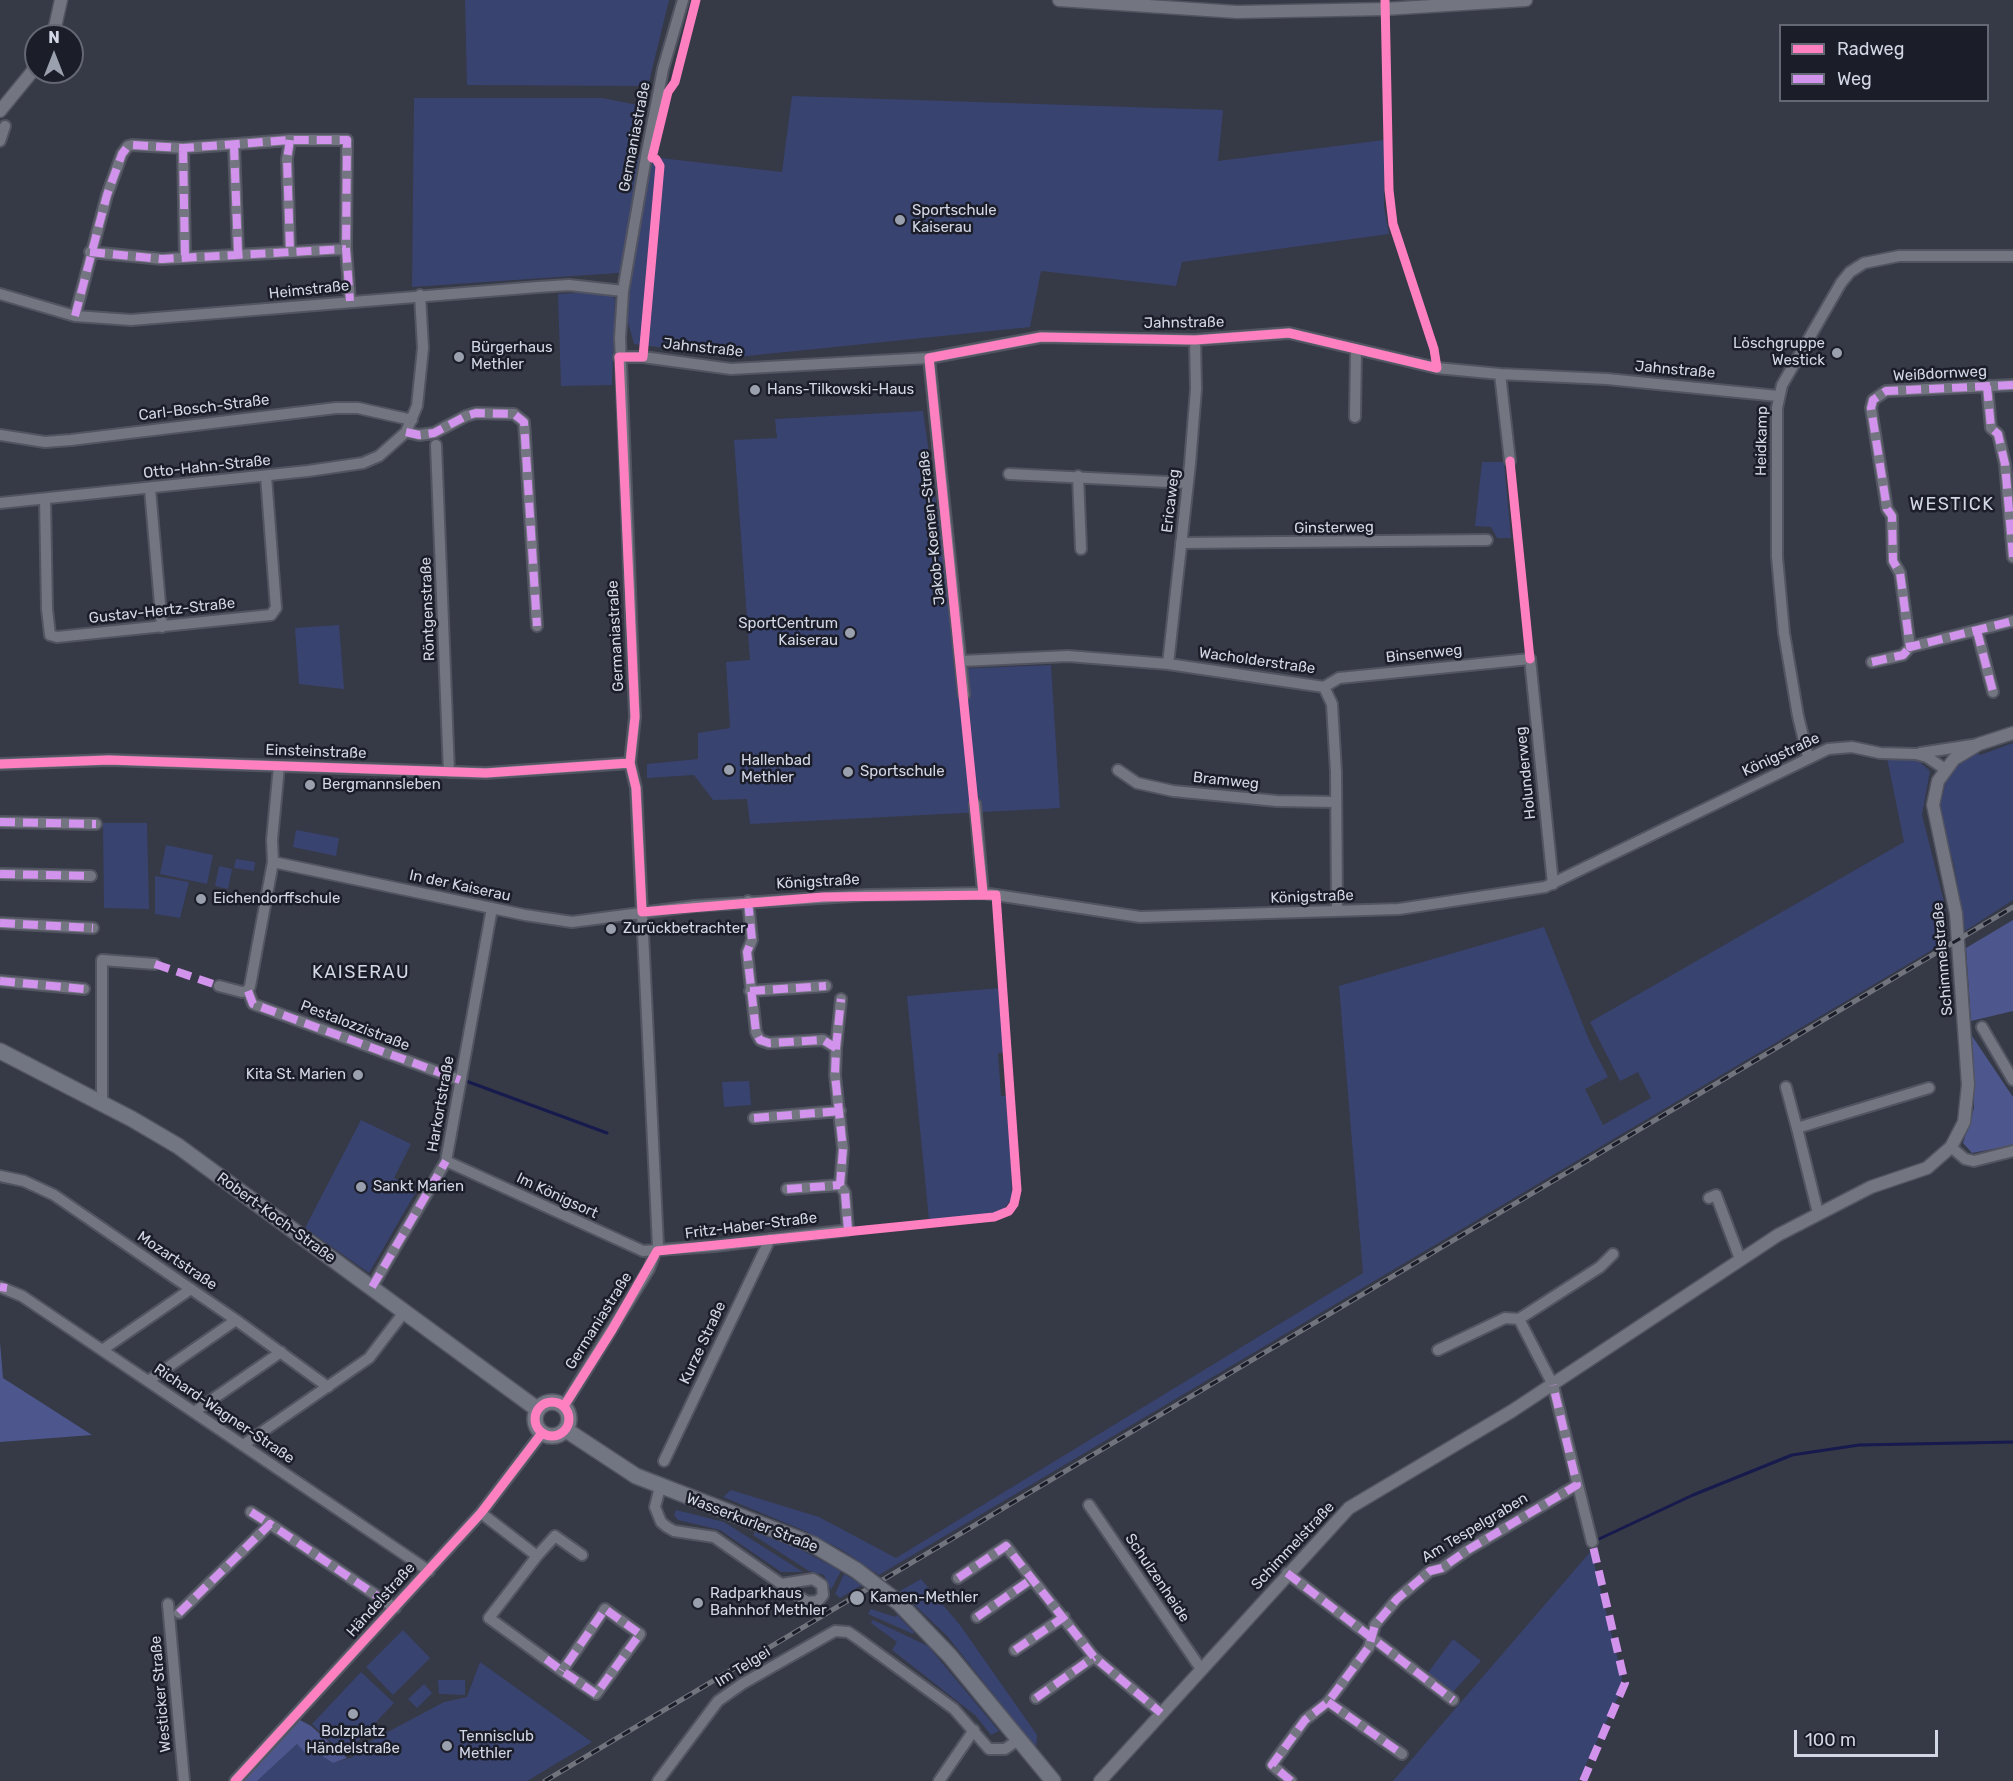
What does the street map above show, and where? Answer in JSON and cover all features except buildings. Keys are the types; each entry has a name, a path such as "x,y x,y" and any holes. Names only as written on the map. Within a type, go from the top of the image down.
{"main road":[{"name":"Robert-Koch-Straße","path":"0,1051 102,1103 177,1146 537,1409"},
{"path":"553,1401 564,1406 569,1415 566,1430 552,1436 542,1433 534,1419 537,1409 553,1401"},
{"path":"566,1430 614,1463 660,1487"},
{"name":"Wasserkurler Straße","path":"660,1487 814,1545 856,1570 899,1604 950,1656 1053,1781"}],"street":[{"path":"56,24 61,0"},
{"name":"Germaniastraße","path":"564,1406 618,1320 657,1251 658,1231 636,788 630,763 635,717 620,357 623,291 663,69 683,0"},
{"path":"1059,0 1237,12 1526,0"},
{"path":"0,111 24,82"},
{"path":"0,141 5,126"},
{"path":"290,140 287,159 290,251"},
{"path":"75,316 90,252 124,149 139,145 183,148 290,140 347,140 346,249 350,301"},
{"path":"234,145 238,254"},
{"path":"183,148 185,257"},
{"path":"90,252 138,258 346,249"},
{"name":"Heidkamp","path":"1809,757 1791,675 1778,568 1778,396 1813,329 1841,283 1850,272 1864,263 1899,256 2013,256"},
{"name":"Heimstraße","path":"0,294 75,316 111,320 164,319 420,295 569,285 623,291"},
{"name":"Otto-Hahn-Straße","path":"0,503 150,489 363,463 393,446 406,432 411,420 423,371 420,295"},
{"name":"Jahnstraße","path":"620,357 643,357 731,369 929,358 1041,337 1195,340 1288,333 1437,368 1500,374 1607,379 1778,396"},
{"name":"Ericaweg","path":"1168,664 1196,388 1195,340"},
{"path":"1355,417 1356,350"},
{"name":"Jakob-Koenen-Straße","path":"929,358 964,695"},
{"path":"1500,374 1510,461"},
{"path":"1987,386 1991,428 1998,434 2005,464 2013,557"},
{"name":"Weißdornweg","path":"1910,647 1900,573 1893,561 1892,516 1887,509 1882,462 1876,452 1873,400 1886,391 2013,386"},
{"name":"Carl-Bosch-Straße","path":"0,435 45,442 72,440 336,408 358,408 411,420"},
{"path":"406,432 419,435 434,433 476,413 514,414 524,422 537,626"},
{"name":"Röntgenstraße","path":"436,445 449,772"},
{"path":"1009,474 1188,483"},
{"name":"Gustav-Hertz-Straße","path":"45,499 46,609 50,635 162,627 271,615 275,612 266,476"},
{"path":"1078,476 1081,549"},
{"path":"150,489 162,627"},
{"name":"Ginsterweg","path":"1181,543 1487,540"},
{"path":"1872,662 1903,655 1910,647 2013,621"},
{"path":"1977,631 1993,692"},
{"name":"Wacholderstraße","path":"961,661 1068,656 1168,664 1275,677 1324,687 1332,704 1337,911"},
{"name":"Binsenweg","path":"1324,687 1339,678 1530,659"},
{"name":"Holunderweg","path":"1530,659 1553,884"},
{"name":"Königstraße","path":"1916,754 1927,757 1945,769 1961,753 1979,744 2013,733"},
{"name":"Königstraße","path":"642,912 748,901 867,895 983,893 1140,917 1337,911 1448,903 1535,891 1553,884 1809,757 1841,746 1880,753 1916,754 1979,744"},
{"name":"Einsteinstraße","path":"0,764 109,760 509,772 630,763"},
{"path":"219,986 236,992 248,991 273,862 279,766"},
{"name":"Schimmelstraße","path":"1100,1781 1287,1573 1349,1508 1553,1384 1740,1259 1818,1213 1871,1187 1927,1168 1952,1147 1964,1122 1968,1084 1956,914 1933,805 1938,781 1945,769"},
{"name":"Bramweg","path":"1118,770 1137,783 1173,791 1268,801 1335,802"},
{"path":"975,804 983,893"},
{"path":"0,822 96,824"},
{"name":"In der Kaiserau","path":"273,862 545,919 572,922 642,912"},
{"path":"0,874 91,876"},
{"path":"748,901 752,939 747,952 750,991 756,1032 760,1040 769,1043 824,1040 836,1048"},
{"name":"Harkortstraße","path":"372,1287 446,1161 492,908"},
{"path":"0,923 93,928"},
{"path":"102,1103 102,960 155,963"},
{"path":"0,981 84,989"},
{"path":"750,991 826,986"},
{"name":"Pestalozzistraße","path":"248,991 253,1004 460,1080"},
{"path":"787,1189 840,1185 843,1149 835,1075 841,999"},
{"path":"1982,1027 2013,1080"},
{"path":"1786,1087 1818,1213"},
{"path":"1797,1128 1929,1088"},
{"path":"754,1118 840,1111"},
{"path":"1952,1147 1965,1160 1974,1161 2013,1151"},
{"name":"Im Königsort","path":"446,1161 632,1247 643,1251 657,1251"},
{"name":"Mozartstraße","path":"0,1176 24,1181 54,1195 236,1320 328,1387"},
{"name":"Fritz-Haber-Straße","path":"657,1251 848,1230 845,1193 840,1185"},
{"path":"1709,1198 1716,1195 1740,1259"},
{"name":"Kurze Straße","path":"664,1461 770,1239"},
{"path":"1438,1350 1505,1318 1519,1318 1600,1267 1613,1254"},
{"name":"Richard-Wagner-Straße","path":"0,1287 22,1296 429,1571"},
{"path":"102,1350 191,1289"},
{"path":"243,1445 369,1358 405,1311"},
{"path":"1519,1318 1553,1384 1592,1542"},
{"path":"148,1381 236,1320"},
{"path":"194,1412 281,1352"},
{"name":"Händelstraße","path":"235,1781 481,1513 542,1433"},
{"name":"Am Tespelgraben","path":"1291,1781 1272,1765 1305,1720 1328,1702 1369,1647 1375,1625 1397,1599 1430,1571 1442,1568 1466,1551 1577,1485"},
{"path":"660,1487 655,1507 661,1522 667,1527 674,1531 714,1537 782,1584"},
{"name":"Schulzenheide","path":"1089,1505 1201,1669"},
{"path":"251,1512 395,1608"},
{"path":"481,1513 537,1556"},
{"path":"179,1613 270,1524"},
{"path":"562,1671 605,1609 640,1634 596,1694 562,1671 489,1618 555,1536 582,1555"},
{"path":"958,1578 1006,1546 1094,1657 1161,1713"},
{"path":"1287,1573 1372,1635 1453,1700"},
{"path":"977,1617 1032,1578"},
{"name":"Westicker Straße","path":"168,1604 184,1781"},
{"path":"1015,1650 1064,1617"},
{"name":"Im Telgei","path":"658,1781 718,1701 742,1683 830,1633 841,1630 857,1638 954,1709 974,1730"},
{"path":"1036,1698 1094,1657"},
{"path":"1328,1702 1402,1754"},
{"path":"939,1781 974,1730 989,1749 1005,1749 1018,1740"}],"shaded area":[{"path":"465,0 669,0 648,86 467,85"},
{"name":"Sportschule Kaiserau","path":"792,96 1223,110 1218,161 1384,140 1384,206 1389,234 1182,262 1176,286 1041,271 1030,327 737,357 634,344 627,319 632,272 412,287 414,98 602,98 643,106 634,155 782,172"},
{"path":"606,291 615,299 612,385 561,386 558,294"},
{"name":"SportCentrum Kaiserau","path":"923,411 951,607 954,669 1051,665 1060,808 750,824 747,799 713,800 694,775 647,778 647,764 698,759 698,733 730,728 726,662 750,660 734,440 777,438 775,419"},
{"path":"1482,462 1504,462 1511,538 1497,538 1491,527 1475,526"},
{"path":"339,625 344,689 299,684 295,628"},
{"path":"2013,743 2013,900 1965,931 1954,865 1942,827 1940,806 1945,785 1951,772 1965,758 1975,752 1980,755"},
{"path":"1887,758 1916,759 1930,771 1922,815 1944,902 1947,941 879,1575 842,1550 805,1531 723,1497 731,1490 819,1517 896,1558 1363,1273 1339,986 1544,927 1589,1040 1608,1077 1585,1089 1603,1125 1651,1098 1638,1072 1620,1081 1590,1022 1904,842"},
{"path":"103,823 147,823 149,909 104,908"},
{"path":"296,830 339,838 336,856 293,847"},
{"path":"166,845 213,855 207,884 160,874"},
{"path":"236,859 255,862 254,871 234,868"},
{"path":"219,866 232,869 228,889 215,886"},
{"path":"155,876 189,882 180,918 155,914"},
{"path":"2013,920 2013,1011 1971,1021 1966,948"},
{"path":"1000,988 1005,1052 998,1053 1001,1096 1009,1096 1012,1199 1002,1211 993,1214 929,1220 907,996"},
{"path":"1972,1036 2013,1097 2013,1145 1972,1153 1963,1143 1974,1108"},
{"path":"749,1081 751,1105 724,1107 722,1082"},
{"path":"361,1120 411,1144 394,1178 417,1190 369,1273 305,1228"},
{"path":"0,1342 3,1378 92,1435 0,1442"},
{"path":"676,1510 724,1522 803,1572 781,1572 720,1530 678,1520 674,1515"},
{"path":"755,1532 798,1548 841,1571 831,1590 824,1575 809,1571 753,1535"},
{"path":"1591,1551 1622,1676 1621,1691 1578,1781 1393,1781"},
{"path":"844,1574 862,1585 840,1598 835,1594"},
{"path":"921,1579 960,1625 1037,1735 1036,1748 947,1636 900,1591"},
{"path":"871,1609 895,1617 897,1615 914,1632 913,1634 868,1614"},
{"path":"873,1620 928,1646 999,1731 991,1735 976,1716 892,1650 897,1642 871,1623"},
{"path":"403,1630 430,1658 393,1695 366,1667"},
{"path":"1453,1639 1481,1661 1453,1692 1427,1674"},
{"path":"480,1662 592,1742 527,1781 257,1781 297,1744 306,1753 309,1748 333,1763 353,1757 352,1751 444,1702 467,1697"},
{"name":"Bolzplatz Händelstraße","path":"361,1672 394,1703 345,1755 312,1724"},
{"path":"438,1680 465,1680 465,1695 439,1694"},
{"path":"424,1684 432,1693 417,1708 408,1699"},
{"path":"300,1720 311,1726 347,1758 333,1763 309,1748 305,1753 297,1744 257,1781 244,1781"}],"waterway":[{"path":"466,1081 607,1133"},
{"path":"1599,1539 1693,1495 1792,1455 1859,1445 2013,1442"}],"railway":[{"path":"545,1781 2013,907"}],"marked path":[{"path":"290,140 287,159 290,251"},
{"path":"75,316 107,195 122,154 128,146 132,145 183,148 290,140 347,140 346,249 350,301"},
{"path":"234,145 238,253"},
{"path":"183,148 185,257"},
{"path":"90,252 162,259 346,249"},
{"path":"2013,385 1886,391 1873,400 1871,408 1887,509 1892,516 1893,561 1900,573 1910,647 2013,621"},
{"path":"1987,386 1991,428 1998,434 2005,464 2013,557"},
{"path":"406,432 419,435 434,433 476,413 514,414 524,422 537,626"},
{"path":"1977,631 1993,692"},
{"path":"1872,662 1903,655 1910,647"},
{"path":"0,822 96,824"},
{"path":"0,874 91,876"},
{"path":"748,901 752,940 747,952 756,1032 760,1040 769,1043 823,1040 836,1048 835,1075 843,1149 840,1185 845,1193 848,1230"},
{"path":"0,923 93,928"},
{"path":"155,964 219,986"},
{"path":"0,981 84,989"},
{"path":"750,991 826,986"},
{"path":"248,991 253,1004 460,1080"},
{"path":"836,1048 841,999"},
{"path":"754,1118 840,1111"},
{"path":"372,1287 446,1161"},
{"path":"787,1189 840,1185"},
{"path":"0,1287 7,1288"},
{"path":"1291,1781 1272,1765 1305,1720 1328,1702 1369,1647 1375,1625 1397,1599 1430,1571 1442,1568 1466,1551 1577,1485 1553,1385"},
{"path":"251,1512 270,1524"},
{"path":"179,1613 270,1524 395,1608"},
{"path":"1583,1781 1625,1683 1592,1542"},
{"path":"958,1578 1006,1546 1094,1657 1161,1713"},
{"path":"1287,1573 1453,1700"},
{"path":"977,1617 1032,1579"},
{"path":"546,1659 562,1671 596,1694 640,1634 605,1609 562,1671"},
{"path":"1015,1650 1064,1617"},
{"path":"1036,1698 1094,1657"},
{"path":"1328,1702 1402,1754"}],"cycle path":[{"path":"564,1406 612,1330 657,1251 994,1217 1009,1211 1014,1204 1017,1190 996,895 823,897 642,912 636,788 630,763 635,717 619,357 643,357 660,166 656,159 652,158 668,92 675,82 696,0"},
{"path":"983,893 929,358 1041,337 1195,340 1289,333 1437,368 1434,349 1393,224 1389,190 1385,0"},
{"path":"1510,461 1530,659"},
{"path":"0,764 109,760 486,773 630,763"},
{"path":"552,1402 564,1407 569,1419 564,1431 552,1436 540,1431 535,1419 540,1407 552,1402"},
{"path":"235,1781 481,1513 542,1433"}],"place":[{"name":"Sportschule Kaiserau","path":"900,220"},
{"name":"Löschgruppe Westick","path":"1837,353"},
{"name":"Bürgerhaus Methler","path":"459,357"},
{"name":"Hans-Tilkowski-Haus","path":"755,390"},
{"name":"SportCentrum Kaiserau","path":"850,633"},
{"name":"Hallenbad Methler","path":"729,770"},
{"name":"Sportschule","path":"848,772"},
{"name":"Bergmannsleben","path":"310,785"},
{"name":"Eichendorffschule","path":"201,899"},
{"name":"Zurückbetrachter","path":"611,929"},
{"name":"Kita St. Marien","path":"358,1075"},
{"name":"Sankt Marien","path":"361,1187"},
{"name":"Kamen-Methler","path":"857,1598"},
{"name":"Radparkhaus Bahnhof Methler","path":"698,1603"},
{"name":"Bolzplatz Händelstraße","path":"353,1714"},
{"name":"Tennisclub Methler","path":"447,1746"}],"district":[{"name":"WESTICK","path":"1952,505"},
{"name":"KAISERAU","path":"361,973"}]}
